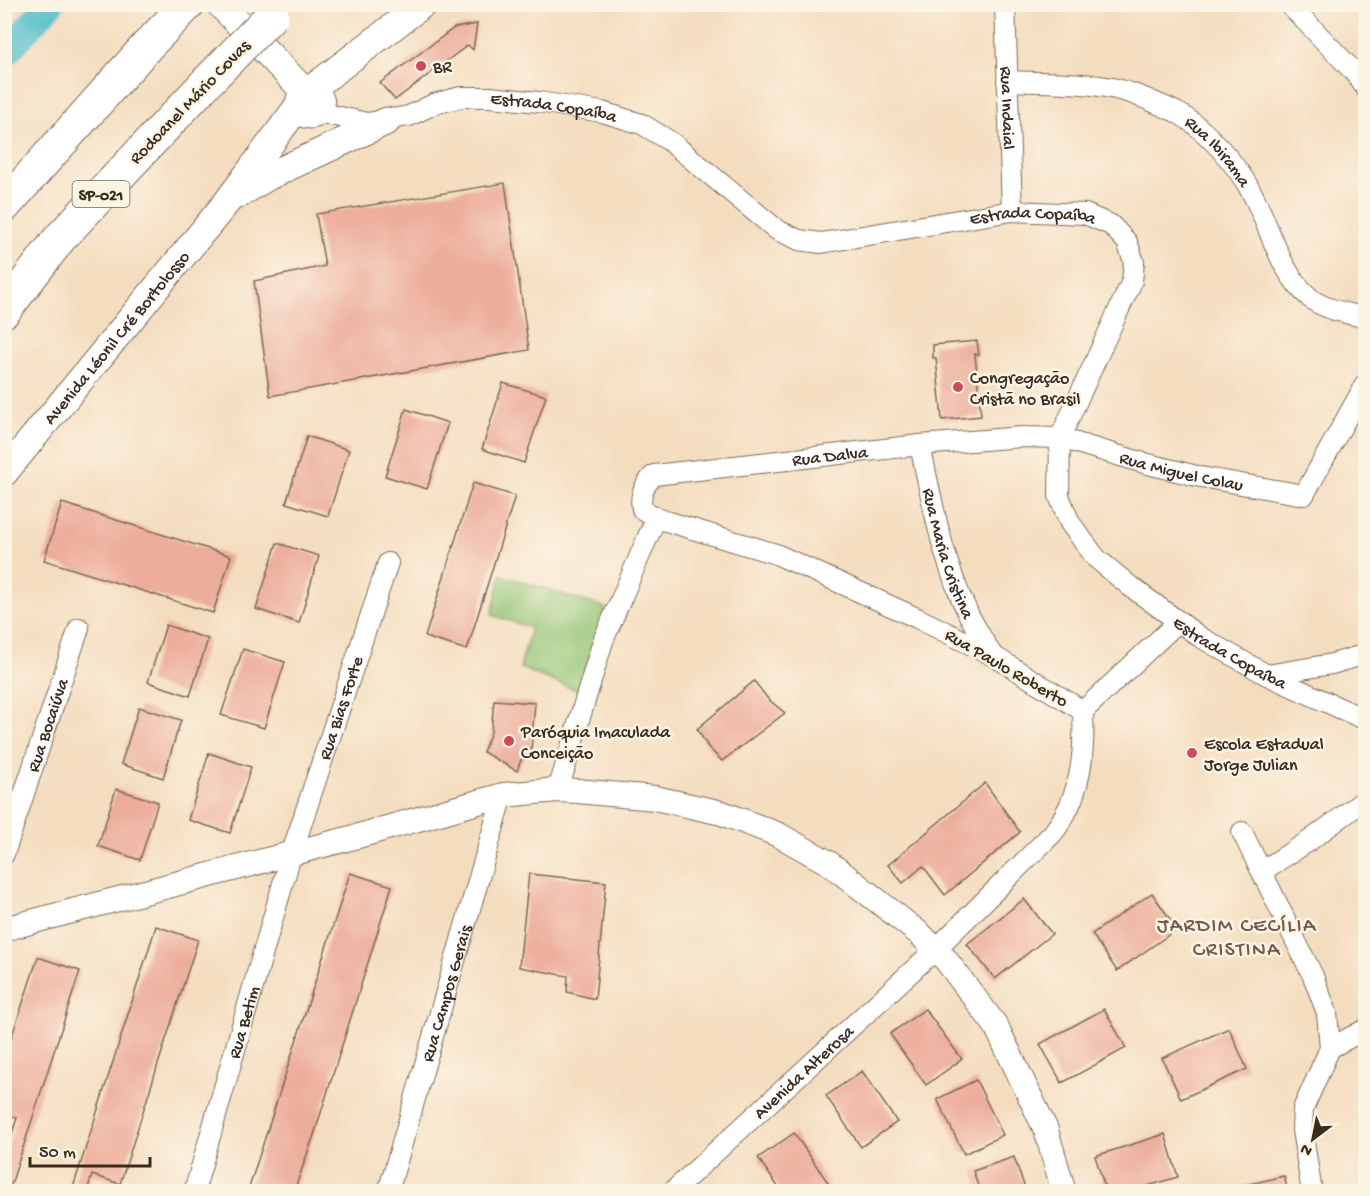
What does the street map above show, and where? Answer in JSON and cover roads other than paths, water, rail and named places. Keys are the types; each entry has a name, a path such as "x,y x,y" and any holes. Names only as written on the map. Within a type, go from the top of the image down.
{"highway":[{"path":"4,206 148,45 188,4"},
{"name":"Rodoanel Mário Covas","path":"4,311 60,238 206,82 278,10"}],"main road":[{"path":"194,4 309,106"},
{"path":"220,4 309,106"},
{"name":"Avenida Léonil Cré Bortolosso","path":"4,474 227,202 309,106 386,31 423,4"},
{"path":"227,202 269,176 387,121"}],"street":[{"name":"Rua Indaial","path":"1005,4 1012,212"},
{"path":"1289,4 1354,72 1365,88"},
{"name":"Rua Ibirama","path":"1006,81 1089,85 1121,90 1178,113 1207,135 1238,170 1253,195 1280,259 1293,279 1311,299 1331,309 1365,318"},
{"name":"Estrada Copaíba","path":"309,106 367,123 409,116 434,104 461,97 519,100 602,112 642,124 671,142 777,230 799,240 821,243 1012,212 1085,214 1111,225 1127,242 1134,262 1132,281 1060,438 1059,496 1070,523 1096,558 1131,587 1200,636 1267,675 1365,720"},
{"name":"Rua Miguel Colau","path":"1060,438 1144,464 1201,477 1304,495 1365,383"},
{"name":"Rua Dalva","path":"656,518 642,509 640,502 646,483 654,476 920,445 1011,438 1060,438"},
{"name":"Rua Maria Cristina","path":"920,445 939,531 954,579 967,610 992,656"},
{"path":"558,790 603,641 656,518"},
{"name":"Rua Paulo Roberto","path":"656,518 776,554 917,618 992,656 1083,711 1084,744 1075,793 1066,816 1053,833 935,950"},
{"name":"Rua Bias Forte","path":"292,852 388,563"},
{"path":"1083,711 1179,621"},
{"name":"Rua Bocaiúva","path":"4,854 79,628"},
{"path":"1267,675 1332,664 1365,654"},
{"path":"4,929 503,795 558,790 655,798 722,813 779,835 829,863 920,934 946,960 996,1026 1046,1130 1064,1191"},
{"name":"Rua Campos Gerais","path":"388,1191 503,795"},
{"path":"1262,871 1309,841 1365,799"},
{"path":"1242,832 1316,986 1327,1014 1330,1048 1303,1109 1302,1131 1312,1191"},
{"name":"Rua Betim","path":"194,1191 292,852"},
{"name":"Avenida Alterosa","path":"672,1191 935,950"},
{"path":"1330,1048 1365,1029"}],"waterway":[{"path":"4,54 50,4"}],"place":[{"name":"BR","path":"421,66"},
{"name":"Congregação Cristã no Brasil","path":"958,387"},
{"name":"Paróquia Imaculada Conceição","path":"509,741"},
{"name":"Escola Estadual Jorge Julian","path":"1192,753"}],"district":[{"name":"JARDIM CECÍLIA CRISTINA","path":"1237,936"}]}
